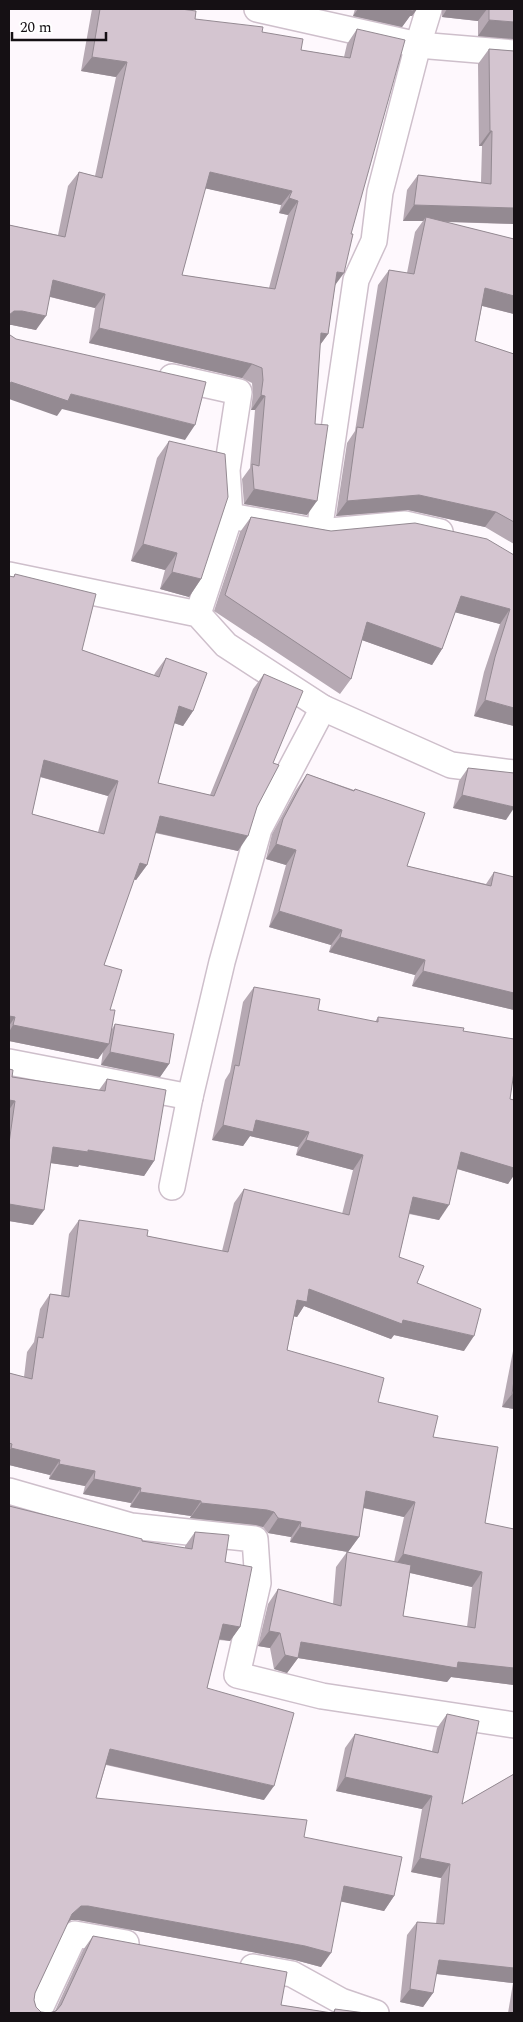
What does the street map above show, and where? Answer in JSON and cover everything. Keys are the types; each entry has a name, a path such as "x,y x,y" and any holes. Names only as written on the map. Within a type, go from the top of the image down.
{"street":[{"path":"258,9 418,45 514,53"},
{"path":"319,532 356,280 374,241 380,192 429,9"},
{"path":"153,372 239,392 227,470 230,516 198,614"},
{"path":"230,516 319,532 406,524 463,537"},
{"path":"9,574 198,614 226,645 323,708 451,765 514,772"},
{"path":"172,1187 190,1097 222,962 259,829 323,708"},
{"path":"9,1062 190,1097"},
{"path":"9,1491 131,1526 255,1539 258,1583 237,1675 322,1696 514,1725"},
{"path":"38,2013 75,1934 151,1948"},
{"path":"235,1964 292,1974 341,2001 376,2013"}],"building":[{"path":"100,9 181,9 196,11 195,19 263,27 262,32 303,39 301,50 350,58 357,29 405,40 351,234 353,234 344,273 337,272 328,334 321,333 315,424 328,425 317,501 254,489 252,464 259,466 265,396 261,395 262,368 252,364 99,328 105,294 53,280 46,316 22,311 14,311 9,315 9,225 65,237 79,172 102,178 127,62 92,57","holes":["210,172 292,191 289,198 298,201 275,289 182,275"]},
{"path":"489,9 514,9 514,22 489,20"},
{"path":"489,49 514,51 514,208 414,205 418,175 491,184 492,131 490,131"},
{"path":"426,217 514,239 514,296 485,288 475,341 514,354 514,522 496,512 419,495 347,501 357,427 363,428 389,270 414,274"},
{"path":"9,334 16,339 206,382 195,425 71,394 68,401 11,382 9,385"},
{"path":"169,441 225,454 228,497 201,579 172,572 177,553 143,544"},
{"path":"251,517 331,531 415,523 487,539 514,555 514,708 485,700 495,657 510,609 461,596 442,649 367,622 351,679 225,595"},
{"path":"15,574 96,594 82,650 159,677 166,658 207,673 193,711 179,706 158,783 214,796 264,674 303,691 273,763 279,765 257,807 248,836 160,816 147,865 140,863 104,965 122,970 110,1010 115,1010 109,1044 13,1025 15,1017 9,1016 9,576 14,577","holes":["44,760 118,781 104,834 32,814"]},
{"path":"468,768 514,773 514,807 462,795"},
{"path":"307,774 425,813 407,866 491,886 494,872 514,877 514,993 423,971 425,960 340,937 342,930 279,911 296,850 276,844 283,819"},
{"path":"254,987 320,999 318,1010 378,1022 378,1017 464,1028 463,1031 514,1039 514,1072 510,1099 514,1100 514,1168 461,1152 449,1205 413,1197 399,1257 424,1266 417,1283 481,1309 474,1336 403,1320 402,1324 309,1289 307,1302 297,1300 287,1350 384,1378 378,1402 438,1416 433,1437 498,1447 485,1523 514,1529 514,1668 458,1662 457,1668 301,1642 298,1658 285,1655 280,1633 269,1631 278,1589 341,1606 347,1552 411,1565 403,1616 475,1628 482,1572 403,1554 415,1502 366,1491 359,1537 300,1527 301,1522 278,1518 274,1512 267,1510 201,1503 201,1501 140,1492 141,1488 94,1479 95,1471 59,1464 60,1460 11,1448 12,1444 9,1443 9,1373 32,1379 38,1337 43,1338 50,1294 69,1297 79,1220 148,1230 147,1236 228,1252 244,1189 349,1215 363,1155 306,1140 309,1132 256,1120 253,1132 223,1125 235,1065 239,1066"},
{"path":"115,1024 174,1034 169,1064 110,1052"},
{"path":"9,1069 13,1070 12,1077 105,1091 107,1079 166,1090 154,1161 88,1150 88,1152 53,1147 44,1210 9,1204 9,1143 15,1101 9,1100"},
{"path":"9,1506 142,1539 142,1541 192,1549 195,1532 229,1535 225,1562 252,1567 240,1627 223,1624 207,1688 294,1713 274,1786 110,1749 96,1798 307,1820 304,1837 402,1857 394,1896 344,1886 331,1953 305,1946 81,1906 72,1914 35,1993 36,2007 41,2012 49,2013 9,2013"},
{"path":"447,1714 479,1721 462,1804 514,1774 514,1968 439,1960 433,1993 410,1989 417,1922 444,1924 450,1864 420,1858 432,1796 345,1777 355,1734 438,1753"},
{"path":"93,1936 287,1972 281,2005 332,2013 49,2013 56,2011 61,2005"},
{"path":"335,2009 365,2013 334,2013"}]}
